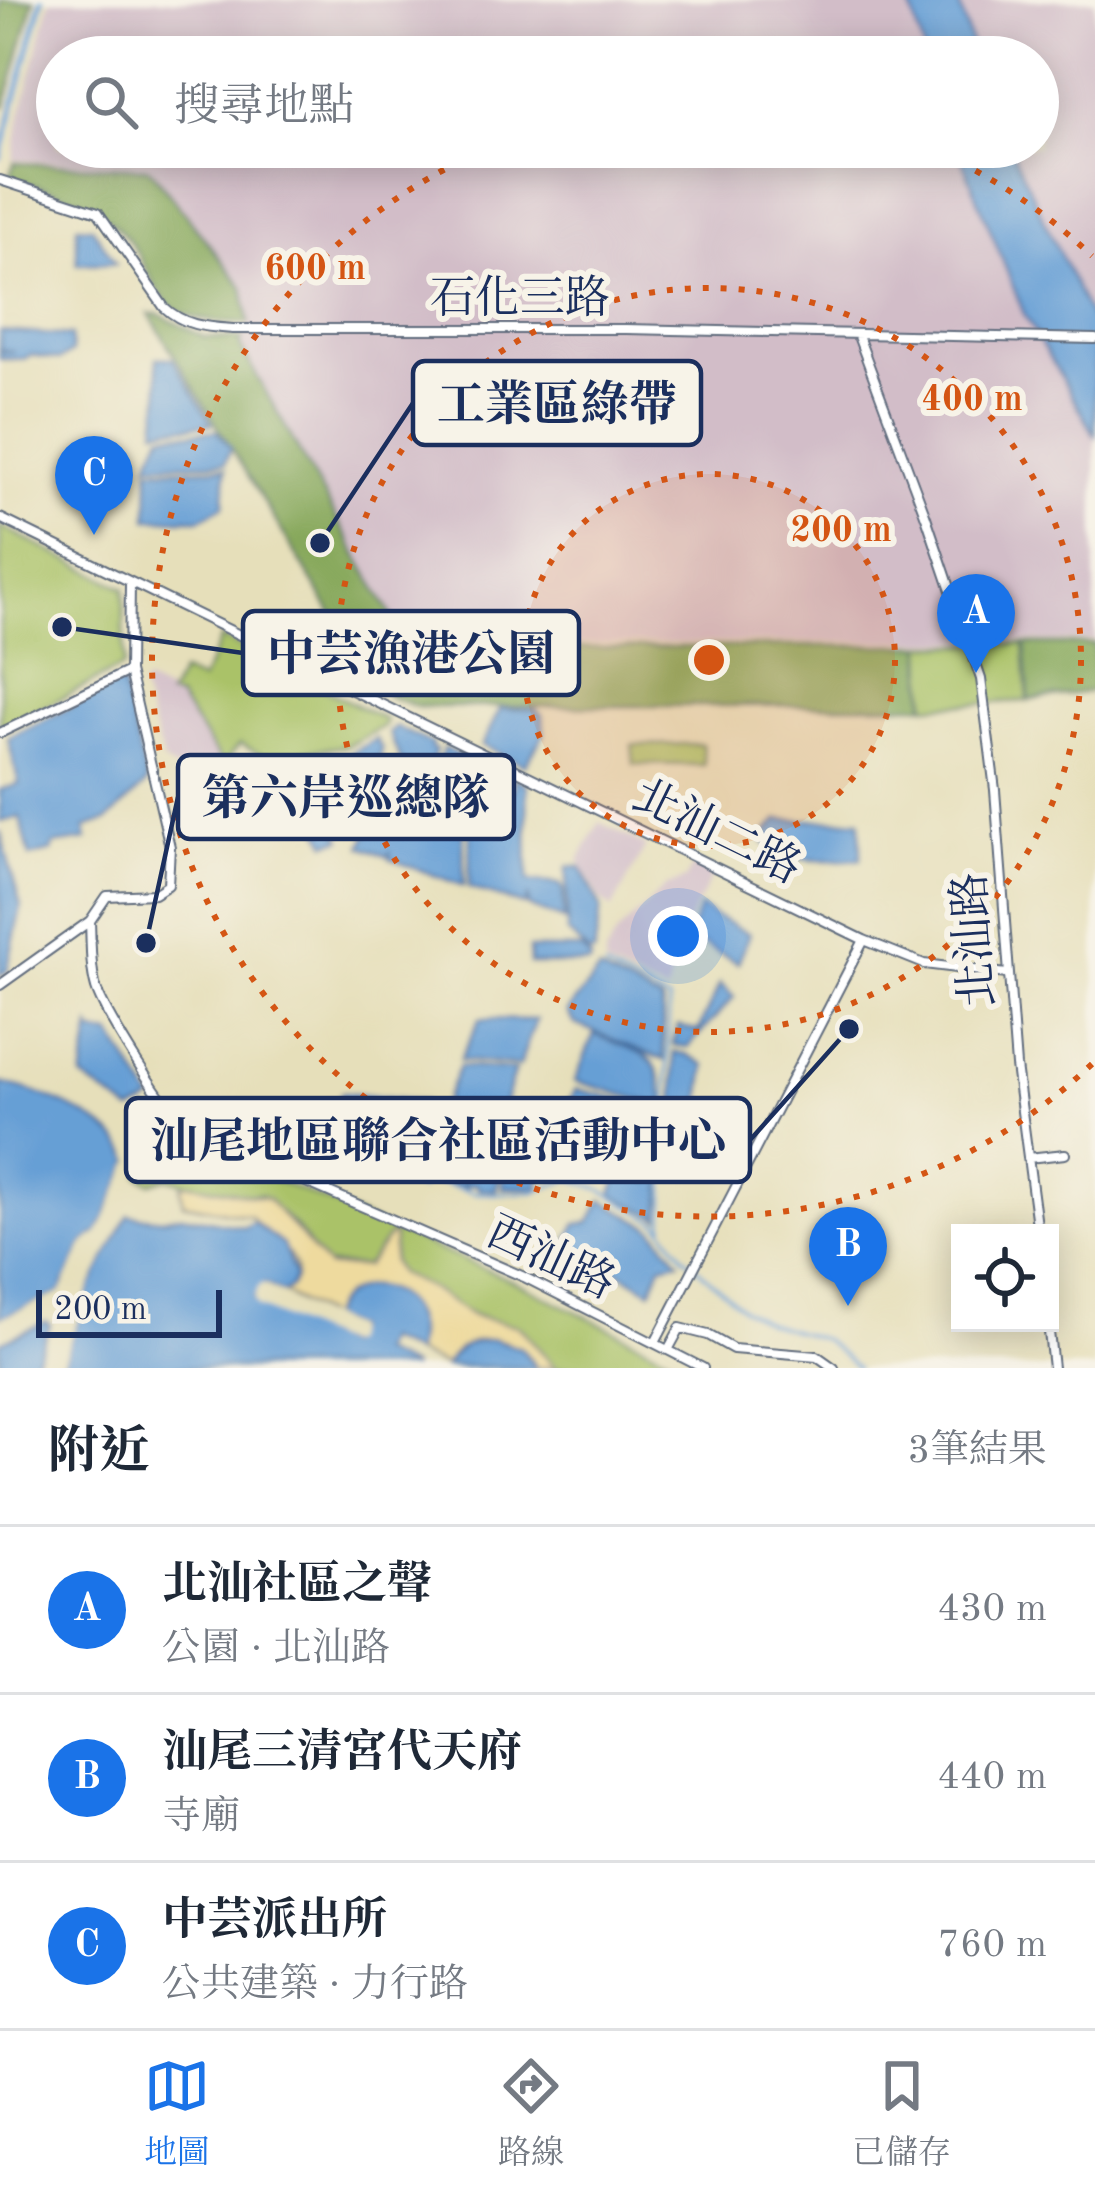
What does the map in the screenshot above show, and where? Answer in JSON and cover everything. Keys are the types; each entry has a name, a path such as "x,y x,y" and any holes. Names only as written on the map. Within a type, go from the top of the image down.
{"street":[{"name":"石化三路","path":"3,181 98,212 164,307 178,320 199,326 626,328 1095,340"},
{"name":"北汕路","path":"858,336 970,643 987,716 1007,974 1037,1224"},
{"name":"北汕二路","path":"0,518 864,940 924,964 1007,974"},
{"path":"0,986 90,921 107,896 162,892 171,874 166,826 129,670 130,581"},
{"path":"0,733 129,670"},
{"name":"西汕路","path":"90,921 93,975 101,1000 181,1126 524,1277 703,1368"},
{"path":"655,1343 864,940"},
{"path":"1028,1158 1065,1154"},
{"path":"668,1321 734,1349 817,1356 834,1368"},
{"path":"668,1350 680,1328"},
{"path":"1049,1332 1053,1368"}],"shaded area":[{"path":"50,0 1095,0 1095,641 560,644 404,635 239,346 249,323 243,287 151,168 1059,168 1059,36 41,36"},
{"path":"36,55 36,161 13,160 19,122"},
{"path":"146,682 178,698 223,764 210,788 164,763 141,687"},
{"path":"599,822 646,846 612,909 600,899 579,860"},
{"path":"694,864 714,873 678,940 667,993 605,966 605,955 617,934 665,887 685,879"}],"green space":[{"path":"0,0 34,0 5,107 0,105"},
{"path":"14,163 36,164 36,168 149,168 243,287 249,323 186,315 157,290 124,235 104,215 71,197 9,178"},
{"path":"149,314 205,337 242,339 240,346 404,638 561,648 923,645 925,705 417,707 388,696 361,661"},
{"path":"0,526 124,588 124,666 7,726 0,726"},
{"path":"221,638 386,720 384,726 347,746 303,751 277,773 260,764 262,755 240,744 223,764 178,698 168,696 181,673 201,681"},
{"path":"1024,644 1028,701 926,706 924,645"},
{"path":"1025,644 1095,644 1095,691 1029,700"},
{"path":"702,744 704,765 634,764 632,745"},
{"path":"160,1131 520,1284 691,1368 556,1368 500,1323 464,1312 399,1274 392,1262 390,1235 366,1266 324,1265 294,1225 261,1195 227,1193 166,1178 151,1183 139,1176"}],"sand":[{"path":"187,1183 267,1198 328,1267 366,1266 390,1235 394,1236 392,1262 399,1274 473,1316 519,1326 556,1368 536,1368 517,1347 491,1340 465,1346 445,1366 414,1353 417,1331 412,1313 387,1291 355,1291 340,1300 329,1317 283,1293 293,1282 293,1261 250,1216 183,1203 181,1187"}],"water":[{"path":"909,0 958,0 969,36 920,36"},
{"path":"965,168 1020,168 1095,329 1095,435 1025,316"},
{"path":"77,226 92,227 116,263 77,264"},
{"path":"0,331 71,336 72,352 60,360 31,355 0,359 0,351 14,352 0,349"},
{"path":"157,358 172,358 212,424 156,429"},
{"path":"217,431 231,448 225,463 148,464 162,434"},
{"path":"226,468 224,505 201,519 148,519 149,469"},
{"path":"122,682 147,783 107,821 85,828 87,840 53,845 52,851 30,857 20,817 0,822 0,790 19,784 8,738"},
{"path":"500,709 536,710 543,716 544,734 525,765 482,745"},
{"path":"396,727 436,750 421,792 417,821 424,822 427,791 444,748 462,757 463,825 438,824 463,830 464,886 390,859 390,851 388,857 362,846 379,807 389,810 391,822 392,798 413,790 389,733"},
{"path":"376,739 382,749 375,777 350,790 335,762"},
{"path":"500,769 501,835 504,791 514,790 514,777 527,785 528,881 563,888 564,920 529,907 528,896 526,906 469,888 471,771"},
{"path":"310,772 342,839 327,843 296,779"},
{"path":"778,820 860,820 861,859 806,859 779,853 762,837"},
{"path":"0,831 21,907 7,971 0,976"},
{"path":"567,867 581,867 601,908 594,953 567,932"},
{"path":"700,908 749,934 738,963 688,936"},
{"path":"529,949 581,949 590,964 530,964"},
{"path":"599,971 662,1002 664,1060 575,1024 567,1012"},
{"path":"720,984 734,997 688,1047 673,1045 678,1026 698,1031"},
{"path":"480,1019 536,1020 519,1066 460,1060"},
{"path":"91,1028 93,1033 112,1035 153,1101 132,1112 82,1078"},
{"path":"594,1034 646,1056 659,1073 664,1106 575,1081"},
{"path":"674,1052 706,1065 697,1127 675,1121"},
{"path":"459,1066 515,1070 499,1119 438,1117"},
{"path":"0,1083 55,1100 94,1121 111,1133 131,1161 99,1232 84,1244 60,1293 0,1318"},
{"path":"576,1089 661,1109 663,1152 558,1124"},
{"path":"342,1093 424,1102 430,1132 418,1137 365,1125 359,1134 330,1128 331,1122 321,1117 330,1110 328,1100"},
{"path":"489,1124 509,1131 496,1190 479,1189 475,1183 465,1188 467,1174 463,1186 432,1178 442,1138 473,1137 468,1160 451,1159 469,1162 469,1167 473,1163 498,1166 473,1160 477,1141 494,1142 477,1139"},
{"path":"513,1133 545,1142 539,1188 502,1188"},
{"path":"627,1147 664,1157 660,1218 612,1194 620,1171 651,1182 624,1169"},
{"path":"602,1200 653,1228 679,1261 661,1265 651,1291 568,1241 576,1224 590,1222"},
{"path":"128,1215 162,1219 181,1215 245,1227 253,1222 283,1245 295,1277 283,1293 265,1284 254,1299 344,1345 352,1328 329,1317 340,1300 355,1290 388,1290 412,1313 417,1331 414,1353 384,1340 379,1353 413,1368 60,1368 91,1285"},
{"path":"46,1322 50,1325 32,1368 0,1368 0,1342"},
{"path":"493,1339 521,1348 536,1368 445,1366 465,1346"}],"pier":[{"path":"131,1161 133,1171 105,1235 88,1248 65,1297 0,1324 0,1318 60,1293 84,1244 99,1232"},
{"path":"130,1209 91,1285 60,1368 54,1368 86,1282 119,1214"},
{"path":"264,1284 289,1297 281,1299 264,1290 262,1301 345,1338 347,1333 326,1322 324,1314 352,1328 350,1342 344,1345 257,1306 254,1299"}],"waterway":[{"path":"0,157 42,0"},
{"path":"605,969 669,1001 664,1227"},
{"path":"419,1190 425,1179 476,1193 534,1192 571,1179 600,1189 659,1223 684,1256 743,1309 768,1323 825,1340 857,1368"}],"place":[{"name":"中芸派出所","path":"94,535"},
{"name":"工業區綠帶","path":"320,543"},
{"name":"中芸漁港公園","path":"62,627"},
{"name":"北汕社區之聲","path":"976,673"},
{"name":"第六岸巡總隊","path":"146,943"},
{"name":"汕尾地區聯合社區活動中心","path":"849,1029"},
{"name":"汕尾三清宮代天府","path":"848,1306"}]}
